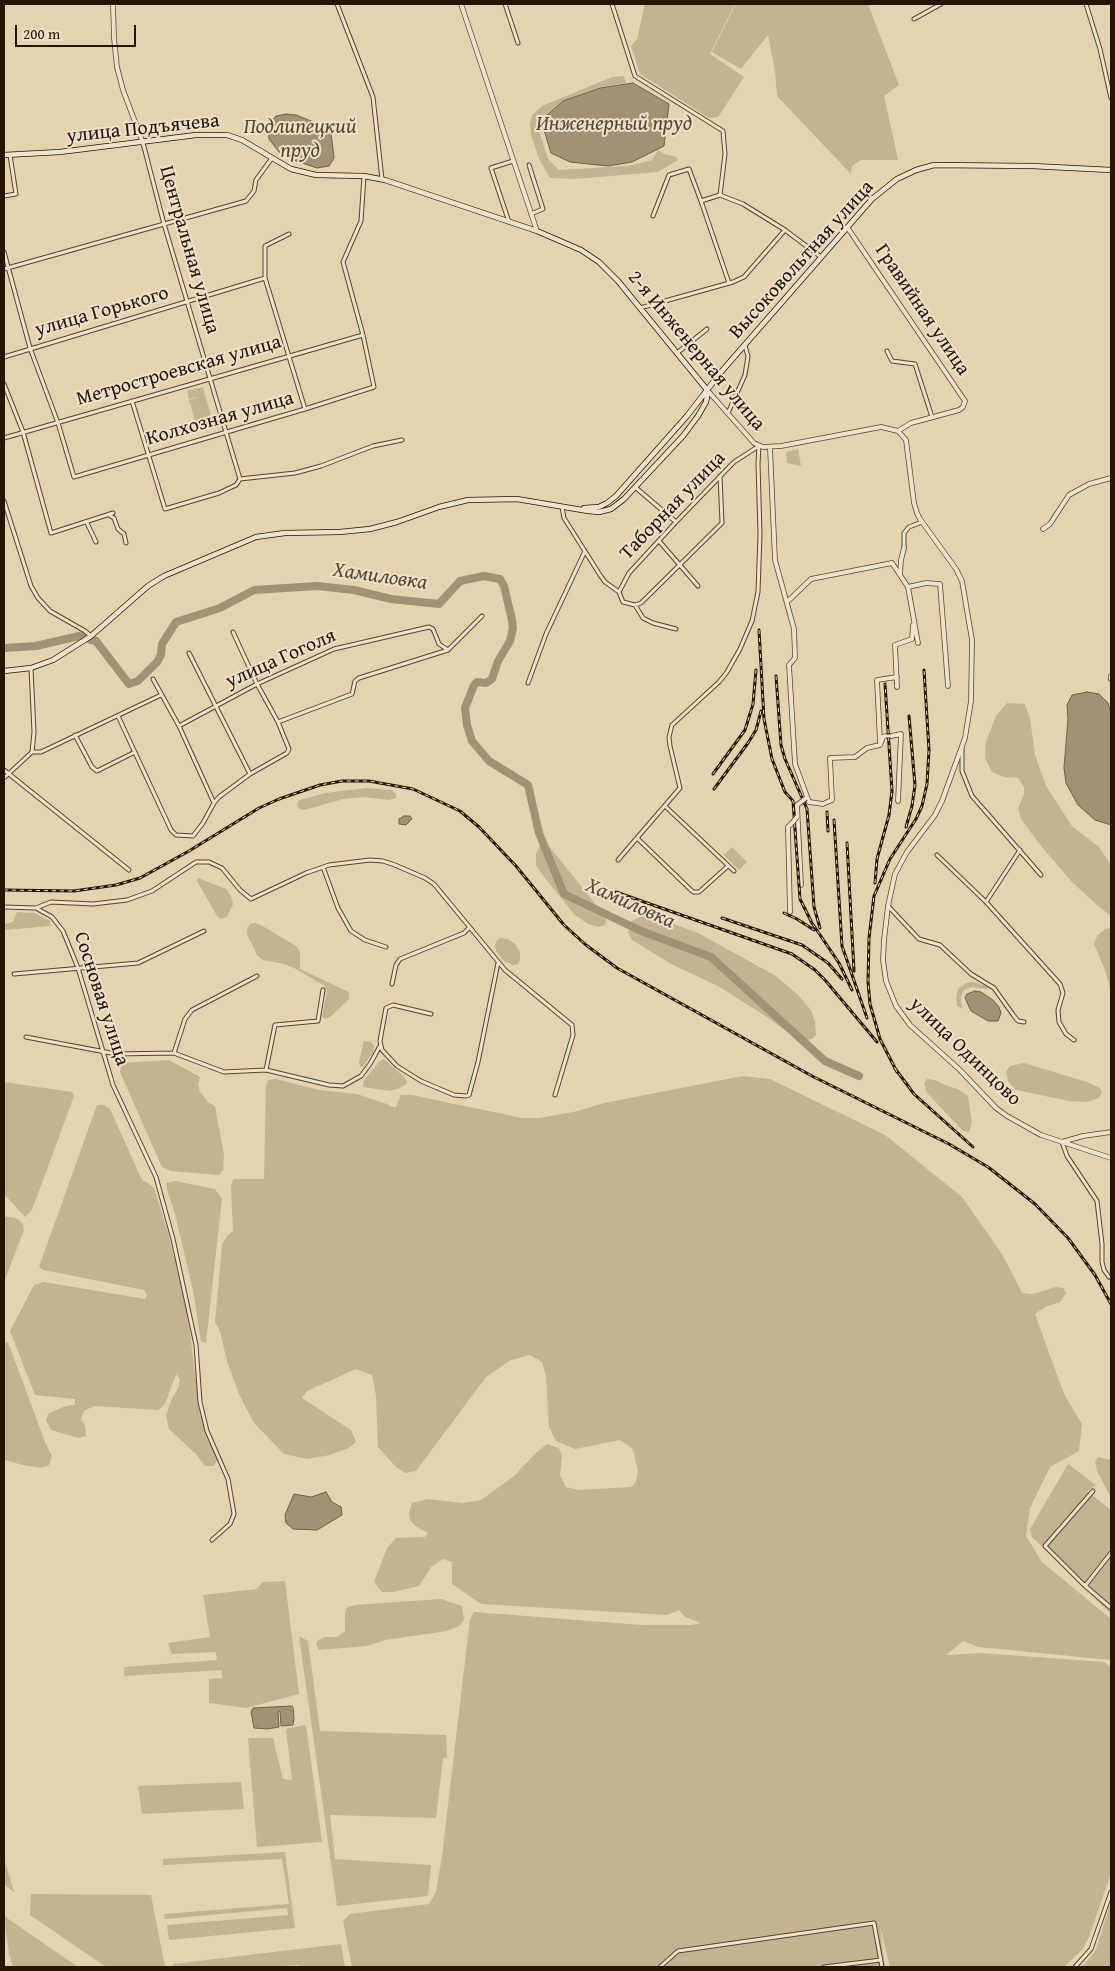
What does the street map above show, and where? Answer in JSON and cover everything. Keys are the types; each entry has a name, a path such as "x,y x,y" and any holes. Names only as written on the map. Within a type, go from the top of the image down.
{"main road":[{"name":"улица Подъячева","path":"4,155 60,152 196,135 227,134 242,140 291,169 316,175 364,176 382,179 537,231"},
{"name":"Высоковольтная улица","path":"577,508 599,507 608,503 616,496 847,227 872,199 897,178 934,164 1111,170"},
{"name":"2-я Инженерная улица","path":"537,231 581,250 599,262 618,281 708,391"},
{"name":"Высоковольтная улица","path":"577,508 598,512 611,509 635,487 683,436 706,402 708,391"},
{"path":"4,671 42,665 67,652 91,636 148,586 164,576 256,537 275,533 340,532 370,529 468,500 517,499 577,508"}],"street":[{"path":"113,4 116,67 143,143"},
{"path":"337,4 372,97 382,179"},
{"path":"461,4 537,231"},
{"path":"505,4 518,43"},
{"path":"612,4 635,76 723,131 725,154 720,195"},
{"path":"914,20 941,4"},
{"path":"1086,4 1100,49 1111,98"},
{"name":"Центральная улица","path":"143,143 164,224 240,480"},
{"path":"4,196 16,194 10,155"},
{"path":"4,269 246,201 254,191 256,180 272,158"},
{"path":"510,222 491,168 513,161"},
{"path":"529,165 543,209 531,214"},
{"path":"653,216 669,175 689,169 730,283"},
{"path":"362,334 343,262 361,221 364,176"},
{"path":"701,201 720,195 743,204 785,230 821,257"},
{"name":"Гравийная улица","path":"847,227 963,398 965,404 963,408 932,417"},
{"path":"640,308 730,283 744,277 785,230"},
{"path":"289,234 265,246 265,278 305,410"},
{"path":"4,252 30,348 58,423"},
{"name":"улица Горького","path":"4,357 265,278"},
{"path":"677,354 707,329"},
{"name":"Метростроевская улица","path":"4,438 362,334"},
{"name":"Колхозная улица","path":"58,423 74,477 148,456 305,410 374,387 362,334"},
{"path":"728,413 745,375 748,356 745,346"},
{"path":"759,446 770,448 872,428 889,428 898,431 911,423 932,417 915,364 892,361 887,351"},
{"path":"4,384 23,432 51,533 87,523 113,513"},
{"name":"2-я Инженерная улица","path":"618,860 666,807 680,788 670,746 672,725 676,719 719,682 731,666 752,621 758,592 760,534 759,446 749,438 708,391"},
{"path":"132,401 165,509 219,493 236,485 240,480 295,473 321,466 373,446 402,440"},
{"name":"улица Одинцово","path":"898,431 906,440 908,447 914,502 922,522 956,569 962,581 972,640 971,701 968,726 962,745 942,802 935,815 899,864 891,888 884,940 884,969 889,993 904,1017 960,1070 996,1108 1030,1130 1111,1158"},
{"name":"Таборная улица","path":"619,592 629,573 720,476 734,462 759,446"},
{"path":"770,448 775,560 794,629 795,658 789,665 795,764 810,802 822,804 832,800 830,758 855,757 867,748 880,745"},
{"path":"562,506 564,518 605,582 619,592 623,602 635,605 641,603 722,523 720,476"},
{"path":"1043,529 1050,524 1069,495 1089,484 1111,478"},
{"path":"635,487 676,522"},
{"path":"4,501 31,586 38,598 50,611 91,636"},
{"path":"108,515 114,518 118,529 124,534 126,543"},
{"path":"900,576 904,533 909,528 922,522"},
{"path":"87,523 96,542"},
{"path":"659,541 698,586"},
{"path":"528,683 546,634 586,550"},
{"path":"787,602 811,579 892,563 908,587 918,643"},
{"path":"908,587 926,583 940,584 948,686"},
{"path":"635,605 643,618 653,623 676,629"},
{"path":"897,687 895,644 912,639 913,615"},
{"path":"278,722 352,694 355,681 359,678 448,650 482,616"},
{"name":"улица Гоголя","path":"179,726 257,684 334,649 429,627 433,629 439,644 448,650"},
{"path":"118,716 172,830 176,835 193,836 204,823 219,797 250,774 287,753 289,749 278,722 257,684 233,632"},
{"path":"189,653 250,774"},
{"path":"4,778 29,757 32,752 34,732 31,668"},
{"path":"880,745 877,680 897,678"},
{"path":"153,679 160,695 179,726 214,803"},
{"path":"32,752 41,752 160,695"},
{"path":"880,745 884,737 902,734 898,801"},
{"path":"75,735 92,767 97,771 135,752"},
{"path":"962,745 962,771 972,796 1041,875"},
{"path":"4,770 129,870"},
{"path":"801,886 797,805 807,798"},
{"path":"666,807 734,872"},
{"path":"790,912 788,827 798,817"},
{"path":"638,839 694,892 699,892 728,866"},
{"path":"986,902 1020,850"},
{"path":"937,855 986,902 1060,984 1063,998 1058,1010 1059,1022 1066,1034 1074,1040"},
{"path":"4,907 36,908 50,902 93,904 127,900 152,891 196,862 209,862 222,868 240,890 251,899 323,867 370,860 395,864 434,884 498,963 517,982 572,1024 573,1034 555,1095"},
{"path":"323,867 338,908 351,932 365,940 386,947"},
{"path":"888,906 919,939 940,945 971,974 994,988 1018,1021 1024,1022"},
{"name":"Сосновая улица","path":"36,908 46,912 58,923 69,944 113,1085 156,1176 168,1219 196,1345 200,1402 207,1431 228,1479 234,1508 230,1524 212,1540"},
{"path":"392,984 397,962 464,933 469,928"},
{"path":"14,974 138,963 204,931"},
{"path":"380,1046 397,1066 421,1081 454,1095 469,1095 478,1062 498,963"},
{"path":"174,1053 185,1019 192,1010 257,976"},
{"path":"266,1070 275,1025 318,1021 323,990"},
{"path":"26,1037 116,1054 174,1053 224,1072 266,1070 329,1085 343,1086 361,1076 370,1064 380,1046 385,1014 389,1006 393,1005 432,1014"},
{"path":"1109,1277 1104,1270 1102,1262 1097,1200 1067,1156 1062,1142 1083,1136 1111,1132"},
{"path":"1093,1491 1045,1546 1085,1586 1111,1608"},
{"path":"1085,1586 1111,1553"},
{"path":"1076,1967 1091,1949 1111,1892"},
{"path":"660,1967 678,1951 874,1923 882,1967"},
{"path":"824,1967 881,1960"}],"shaded area":[{"path":"645,4 735,4 710,54 744,77 718,117 709,118 640,74 631,46 637,39"},
{"path":"736,4 868,4 899,85 884,96 898,160 861,160 852,166 851,174 777,96 775,71 768,35 741,69 712,52"},
{"path":"624,76 626,83 600,87 562,101 540,119 538,128 548,159 559,170 628,166 652,160 658,150 664,154 677,157 678,160 658,172 575,179 550,178 540,161 531,135 530,123 532,115 542,106 612,77"},
{"path":"203,387 211,416 195,421 189,400 199,397 189,399 187,391"},
{"path":"798,449 801,466 787,463 786,452"},
{"path":"1007,703 1025,704 1030,718 1035,755 1046,786 1072,826 1099,847 1111,865 1111,916 1072,882 1021,819 1018,808 1024,794 1024,787 1018,778 1004,777 992,772 985,758 986,741 996,716"},
{"path":"366,788 392,790 396,794 396,798 389,800 364,797 343,799 304,810 297,806 299,800 326,793"},
{"path":"548,845 597,906 606,920 605,925 598,927 588,924 575,915 544,877 536,865 536,854 539,847"},
{"path":"732,847 747,862 739,870 724,855"},
{"path":"198,878 226,889 231,896 233,904 227,917 221,919 217,916 197,881"},
{"path":"17,912 34,913 50,921 51,926 4,930 4,924 13,922"},
{"path":"641,916 652,916 698,933 776,976 798,995 811,1010 815,1021 816,1035 812,1039 799,1041 767,1017 718,986 671,964 632,940 628,932 632,921"},
{"path":"255,923 296,946 300,952 300,969 349,992 349,999 330,1017 325,1019 322,1016 327,991 325,986 294,968 263,960 257,955 247,934 250,924"},
{"path":"1111,928 1111,992 1105,970 1094,944 1097,936 1105,929"},
{"path":"498,939 508,939 515,944 520,952 518,964 513,965 504,961 496,951 495,944"},
{"path":"973,982 989,987 987,989 972,987 964,990 961,997 962,1009 957,1006 956,997 958,989 966,983"},
{"path":"364,1041 371,1042 374,1046 373,1052 363,1067 360,1066 359,1062"},
{"path":"384,1059 403,1076 407,1081 406,1084 390,1091 363,1087 364,1080 380,1061"},
{"path":"169,1060 200,1077 198,1085 200,1092 209,1103 215,1106 224,1155 223,1170 219,1175 171,1171 162,1167 120,1072 122,1063"},
{"path":"1024,1063 1087,1082 1100,1088 1102,1093 1099,1098 1087,1102 1069,1101 1016,1090 1008,1081 1006,1072 1010,1066"},
{"path":"743,1076 770,1079 885,1135 962,1197 1002,1254 1022,1293 1033,1294 1056,1287 1063,1288 1066,1293 1060,1302 1045,1307 1035,1314 1064,1394 1082,1424 1079,1451 1050,1467 1030,1508 1026,1536 1042,1562 1111,1619 1111,1660 978,1647 963,1641 946,1655 980,1653 1104,1662 1111,1668 1111,1873 1089,1937 1082,1950 1064,1967 890,1967 880,1926 885,1967 352,1967 343,1921 350,1914 429,1904 436,1892 442,1856 470,1619 474,1612 642,1625 691,1625 701,1623 685,1617 679,1610 667,1615 481,1604 452,1584 452,1562 443,1559 431,1567 419,1586 393,1592 382,1592 374,1582 387,1548 396,1538 425,1537 428,1533 415,1526 410,1520 409,1513 412,1503 427,1499 463,1503 481,1500 514,1476 547,1444 559,1448 562,1456 560,1475 566,1487 579,1490 631,1487 636,1482 638,1471 633,1449 620,1440 575,1449 556,1441 549,1427 546,1376 542,1362 530,1355 511,1360 486,1377 416,1471 405,1473 396,1467 378,1447 376,1396 372,1375 356,1369 307,1391 302,1398 351,1430 356,1442 349,1448 330,1455 307,1459 284,1454 254,1423 239,1394 227,1361 220,1331 215,1322 222,1245 227,1236 233,1231 231,1187 233,1179 264,1179 266,1085 268,1080 276,1079 319,1090 357,1094 392,1107 396,1107 401,1095 412,1095 522,1118 540,1118 578,1111 604,1103"},
{"path":"927,1079 935,1080 958,1089 968,1096 972,1123 969,1132 963,1131 927,1093 924,1083"},
{"path":"4,1082 72,1092 74,1096 32,1210 25,1217 4,1194"},
{"path":"97,1105 104,1105 110,1109 142,1180 154,1188 167,1229 182,1289 190,1331 199,1409 219,1457 214,1466 205,1466 196,1454 169,1429 166,1415 171,1400 178,1389 180,1379 176,1374 165,1404 158,1410 94,1406 84,1411 81,1419 85,1426 86,1436 78,1438 51,1430 46,1420 49,1413 66,1406 75,1405 75,1399 35,1395 10,1331 34,1285 44,1282 145,1299 147,1295 144,1290 43,1270 39,1267"},
{"path":"175,1181 215,1189 222,1199 206,1343 201,1341 193,1291 166,1183"},
{"path":"4,1216 18,1219 23,1224 24,1230 4,1282"},
{"path":"8,1342 52,1456 49,1465 41,1468 4,1460 4,1344"},
{"path":"1098,1457 1111,1460 1111,1498 1097,1471 1095,1462"},
{"path":"1068,1464 1096,1485 1087,1491 1111,1510 1111,1614 1032,1537 1030,1529"},
{"path":"285,1581 299,1694 246,1708 209,1703 209,1679 222,1678 222,1670 124,1676 124,1667 217,1660 216,1652 172,1654 168,1643 210,1637 203,1595 257,1589 263,1582"},
{"path":"441,1599 462,1606 464,1620 459,1626 447,1631 385,1640 367,1646 319,1650 316,1644 318,1640 325,1637 337,1637 345,1631 347,1607"},
{"path":"299,1636 308,1641 320,1731 446,1735 447,1758 443,1758 436,1818 330,1815 335,1859 431,1865 428,1896 337,1906"},
{"path":"306,1725 322,1842 257,1847 248,1738 273,1738 283,1779 292,1780 286,1729"},
{"path":"241,1782 244,1809 142,1814 138,1786"},
{"path":"285,1852 295,1928 169,1940 167,1925 288,1915 287,1908 165,1919 164,1914 289,1904 282,1859 163,1865 163,1859"},
{"path":"4,1858 14,1892 4,1884"},
{"path":"31,1894 151,1895 165,1967 106,1967 30,1915"},
{"path":"1111,1901 1111,1967 1082,1967 1096,1950"},
{"path":"4,1916 78,1967 13,1967 9,1954"},
{"path":"341,1944 345,1967 299,1967 298,1965 271,1967 173,1967 173,1964"}],"water":[{"name":"Инженерный пруд","path":"633,83 669,104 664,146 632,162 608,166 570,162 551,153 541,120 563,101 600,88"},
{"name":"Подлипецкий пруд","path":"296,115 326,127 331,132 334,158 329,166 317,168 290,159 279,152 269,139 268,125 276,116"},
{"path":"1087,692 1099,694 1108,703 1111,713 1111,825 1095,820 1078,805 1066,783 1064,768 1068,719 1067,705 1072,695"},
{"path":"404,816 410,816 412,819 406,825 399,824 399,819"},
{"path":"975,991 981,992 993,1000 999,1007 1001,1013 998,1021 988,1021 971,1011 965,998 967,994"},
{"path":"326,1492 332,1502 341,1507 342,1515 317,1530 293,1529 286,1523 285,1515 294,1494 311,1497"},
{"path":"293,1707 293,1725 281,1726 280,1711 278,1712 279,1727 267,1729 254,1728 251,1712 253,1708"}],"waterway":[{"name":"Хамиловка","path":"91,640 96,641 129,684 138,681 157,662 161,655 162,644 176,622 220,608 254,590 317,586 354,590 391,599 439,604 460,581 484,576 500,579 504,586 513,628 510,641 498,661 492,679 486,683 477,682 474,685 465,708 467,725 472,741 489,761 528,785 539,833 564,894 641,931 711,957 825,1061 859,1076"},
{"name":"Хамиловка","path":"4,648 36,646 79,636 84,637"}],"railway":[{"path":"759,630 764,719 772,759 785,792 793,801 800,899 812,923 839,963 852,990"},
{"path":"713,774 745,730 753,704 756,670"},
{"path":"897,1072 880,1039 870,1004 868,982 869,938 874,896 890,859 916,819 922,806 927,784 929,750 924,670"},
{"path":"776,676 781,745 785,759 807,809 814,907 820,928"},
{"path":"875,883 877,859 889,815 892,791 885,684"},
{"path":"714,789 756,730 761,711"},
{"path":"906,827 915,785 909,716"},
{"path":"4,890 74,891 116,885 140,878 189,851 259,808 320,785 342,781 369,781 413,789 460,811 479,827 516,866 564,925 586,945 617,968 812,1076 949,1144 988,1167 1035,1204 1068,1238 1095,1275 1111,1304"},
{"path":"827,812 828,831"},
{"path":"834,820 842,946 867,1018"},
{"path":"847,843 854,971"},
{"path":"616,892 792,954 815,970 825,980 877,1042"},
{"path":"784,913 814,930"},
{"path":"722,918 802,945 828,963 842,979"},
{"path":"894,1067 914,1094 973,1147"}]}
